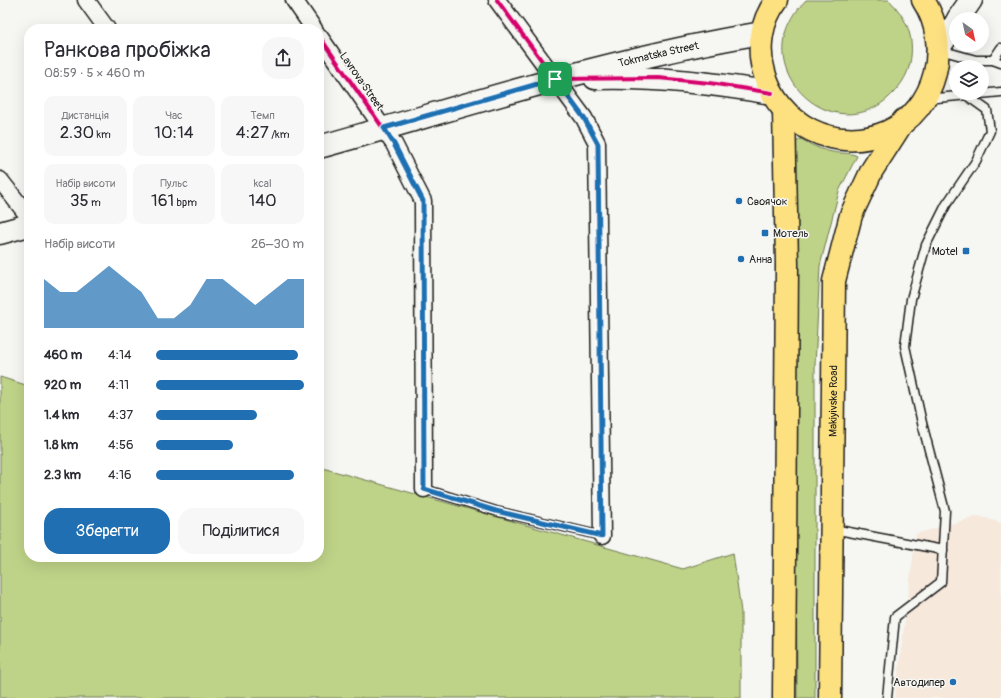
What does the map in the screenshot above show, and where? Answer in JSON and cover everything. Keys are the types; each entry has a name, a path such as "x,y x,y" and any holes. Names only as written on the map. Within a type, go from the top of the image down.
{"main road":[{"path":"774,1 762,33 762,66 778,102 793,120 813,131 833,138 847,139 865,138 887,132 904,120 924,99 935,74 938,49 933,19 923,0"},
{"path":"778,102 787,265 784,698"},
{"name":"Makiyivske Road","path":"830,698 834,281 851,215 872,170 904,120"}],"street":[{"path":"86,0 103,24"},
{"path":"294,0 311,24"},
{"path":"497,0 584,118 598,144 602,536"},
{"path":"962,12 970,0"},
{"name":"Tokmatska Street","path":"324,145 555,79 665,52 762,33"},
{"path":"938,49 949,33"},
{"name":"Lavrova Street","path":"324,43 384,128 394,144 423,201 424,489"},
{"name":"Tokmatska Street","path":"555,79 658,78 710,83 778,102"},
{"path":"0,180 24,211"},
{"path":"0,234 24,227"}],"lane":[{"path":"992,60 1001,48"},
{"path":"938,49 976,60 992,60 1001,63"},
{"path":"992,60 1001,54"},
{"path":"989,93 1001,92"},
{"path":"924,99 949,97"},
{"path":"887,698 895,617 940,582 945,511 922,423 905,346 911,300 926,245 946,205 976,161 990,131 987,110 973,100"},
{"path":"424,489 496,511 602,536"},
{"path":"832,529 943,550"}],"shaded area":[{"path":"979,516 1001,523 1001,698 895,698 916,534"}],"green space":[{"path":"806,0 889,0 901,14 910,37 910,63 905,78 888,98 865,111 842,114 820,107 802,93 789,74 784,51 789,26"},
{"path":"801,139 824,150 857,156 839,191 820,266 815,365 815,698 797,698 794,143"},
{"path":"0,377 24,384 24,562 324,562 324,468 683,569 733,553 741,612 741,698 0,698"}],"cycle path":[{"path":"497,0 584,118 597,143 602,536"},
{"path":"324,43 394,144 423,201 424,489"},
{"path":"555,79 658,78 710,83 772,93"}],"place":[{"name":"Своячок","path":"739,201"},
{"name":"Мотель","path":"765,233"},
{"name":"Motel","path":"966,251"},
{"name":"Анна","path":"741,259"},
{"name":"Автодипер","path":"953,682"}],"route":[{"path":"555,79 584,118 598,144 602,536 496,511 424,489 423,201 394,144 384,128 555,79"}]}
